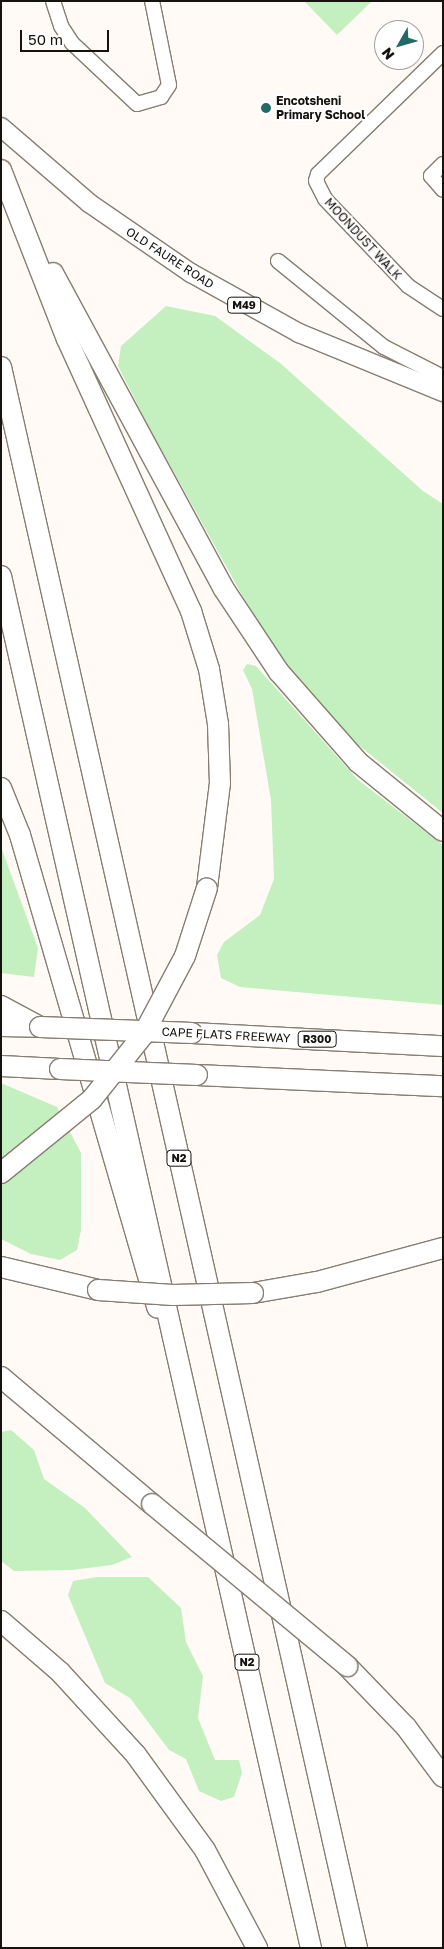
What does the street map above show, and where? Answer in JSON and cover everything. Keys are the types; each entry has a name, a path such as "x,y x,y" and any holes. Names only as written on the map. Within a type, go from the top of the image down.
{"highway":[{"path":"1,170 67,339 191,611 209,669 218,724 220,783 207,888 185,956 143,1035 92,1099 1,1173"},
{"path":"21,220 224,589 278,672 358,762 443,832"},
{"name":"N2","path":"1,367 357,1948"},
{"name":"N2","path":"1,576 311,1948"},
{"path":"1,788 20,835 146,1280 182,1376"},
{"path":"1,1006 40,1027"},
{"name":"R300","path":"1,1026 40,1027"},
{"name":"CAPE FLATS FREEWAY","path":"40,1027 443,1046"},
{"path":"1,1066 443,1086"},
{"path":"1,1268 98,1290 173,1295 253,1293 317,1282 443,1248"},
{"path":"1,1377 347,1666 406,1727 443,1777"},
{"path":"1,1620 60,1672 136,1755 205,1850 257,1948"}],"main road":[{"name":"OLD FAURE ROAD","path":"1,127 65,183 156,251 250,308 337,350 443,392"}],"street":[{"path":"53,1 61,26 72,43 137,104 161,97 169,85 152,1"},
{"name":"MOONDUST WALK","path":"443,53 325,167 316,181 325,199 408,286 443,309"},
{"path":"438,168 432,178 443,190"},
{"path":"278,261 384,347 443,377"}],"green space":[{"path":"304,1 372,1 337,35"},
{"path":"166,306 215,316 280,363 423,491 443,504 443,813 341,731 289,670 242,595 150,429 118,366 121,346"},
{"path":"247,664 256,666 358,780 443,845 443,1005 240,987 221,978 217,955 224,942 260,915 274,879 271,800 252,689 243,670"},
{"path":"1,847 38,948 34,977 1,973"},
{"path":"1,1083 57,1107 81,1153 81,1230 77,1250 60,1260 31,1254 1,1239"},
{"path":"11,1430 34,1450 44,1479 85,1508 132,1557 112,1565 72,1570 14,1571 1,1561 1,1432"},
{"path":"97,1577 148,1577 181,1608 186,1642 203,1676 198,1718 215,1760 239,1760 242,1773 234,1797 221,1801 199,1791 186,1759 169,1750 130,1698 105,1683 68,1595 73,1581"}],"place":[{"name":"Encotsheni Primary School","path":"266,108"}]}
